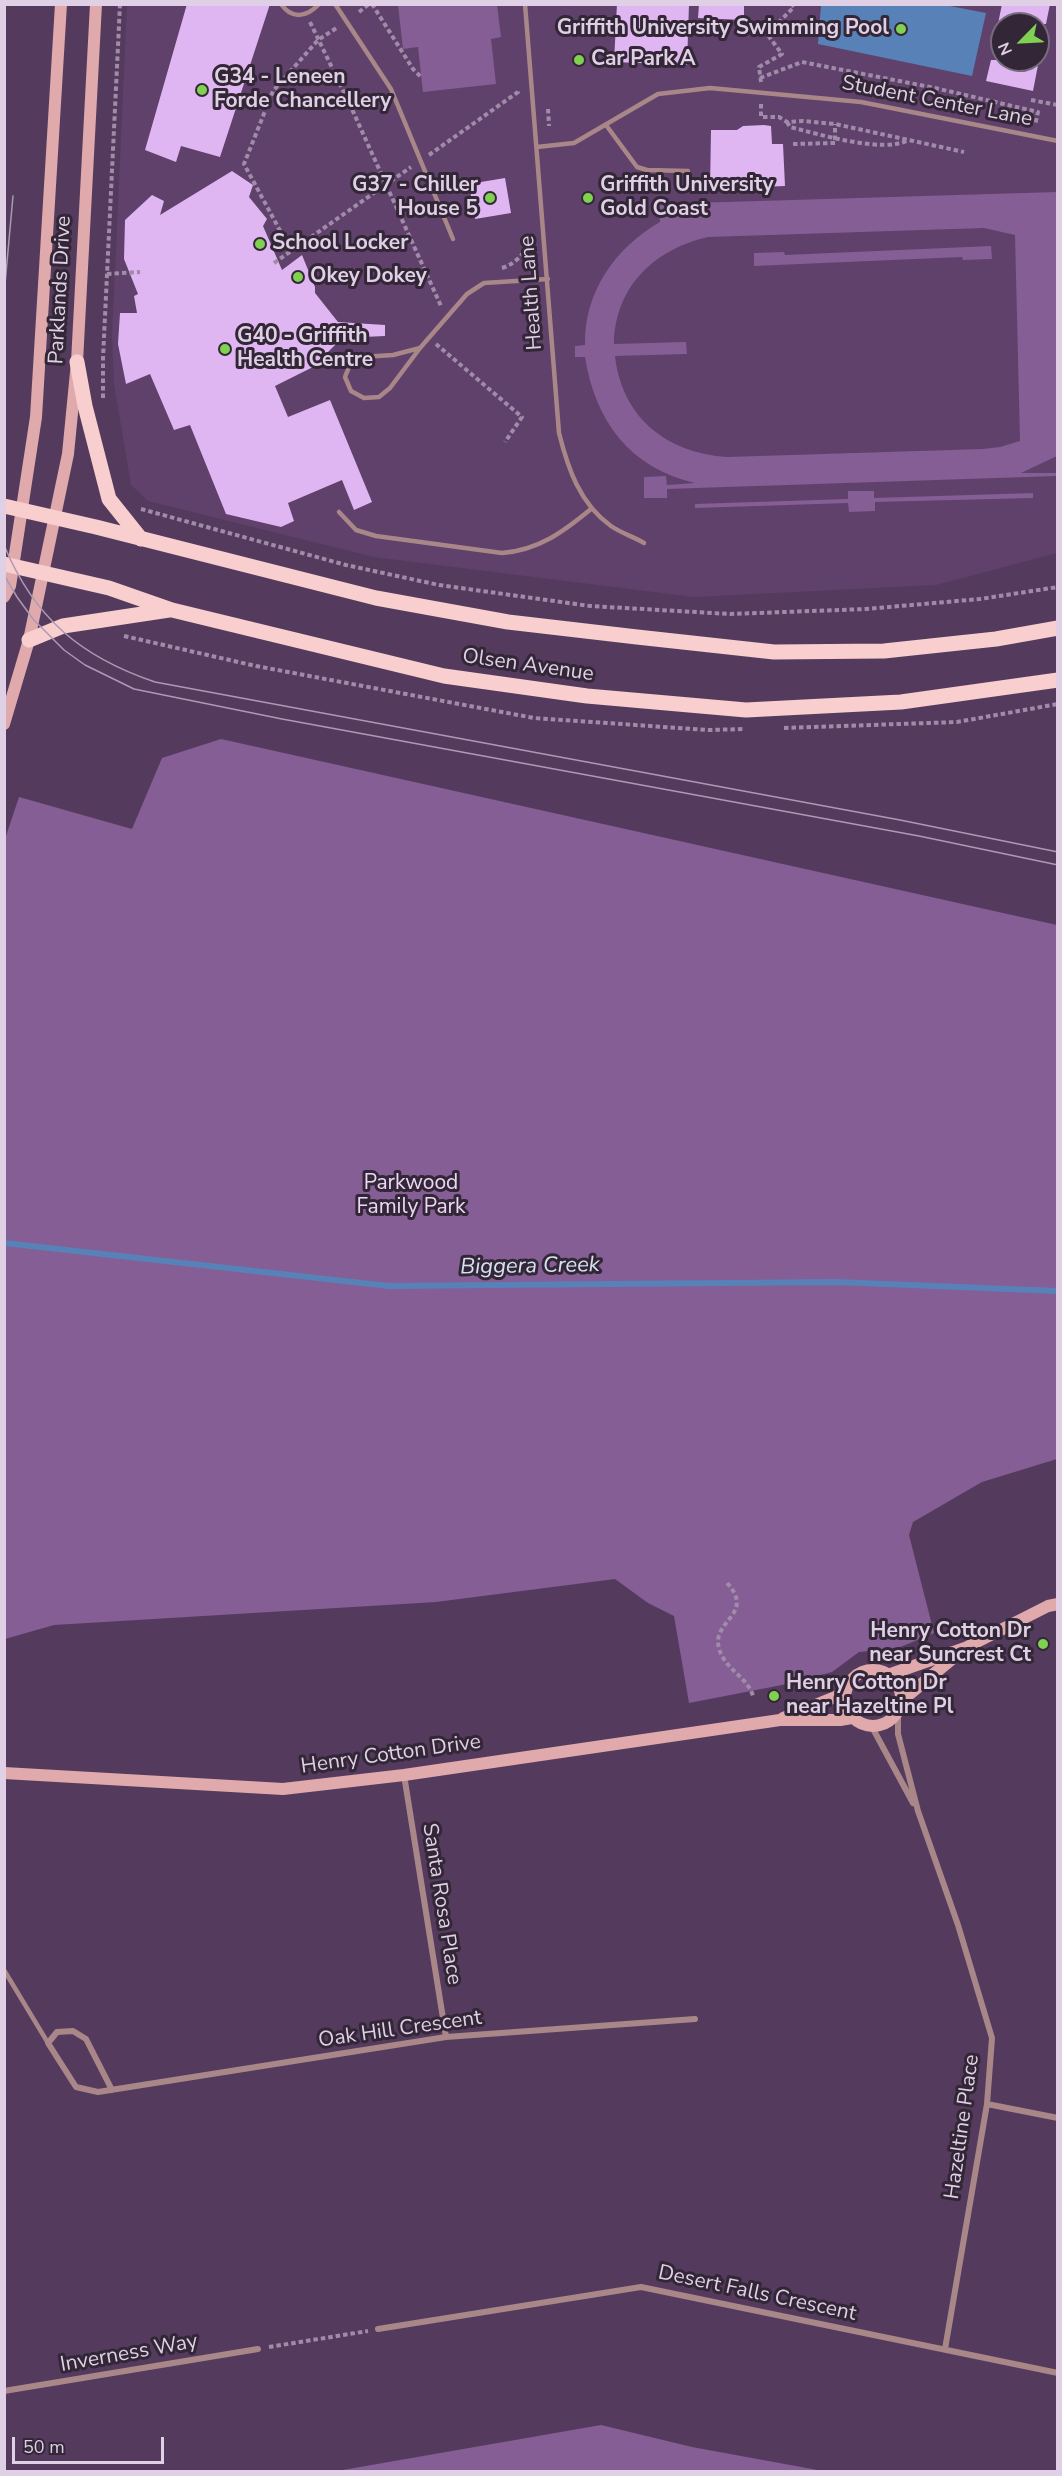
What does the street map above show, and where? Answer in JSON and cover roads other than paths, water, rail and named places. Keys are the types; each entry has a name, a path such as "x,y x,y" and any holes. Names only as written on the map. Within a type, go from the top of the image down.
{"main road":[{"path":"77,362 85,406 109,499 141,539"},
{"name":"Olsen Avenue","path":"4,506 376,598 507,622 774,652 884,651 996,639 1058,628"},
{"name":"Olsen Avenue","path":"9,566 109,588 172,610 444,676 587,696 735,709 901,702 1058,680"},
{"path":"29,640 63,626 172,610"}],"street":[{"name":"Parklands Drive","path":"4,597 10,585 9,566 30,458 39,376 61,4"},
{"name":"Parklands Drive","path":"4,724 29,640 68,454 77,362 96,4"},
{"path":"888,1675 965,1648 1048,1606 1058,1604"},
{"path":"899,1706 898,1686 888,1675 880,1671 862,1672 848,1684 845,1693 847,1711 852,1718 872,1727 887,1723 899,1706 965,1648"},
{"name":"Henry Cotton Drive","path":"780,1720 845,1693"},
{"name":"Hazeltine Place","path":"899,1706 898,1734 918,1811 958,1925 992,2038 987,2104 945,2349"},
{"name":"Henry Cotton Drive","path":"4,1773 283,1789 404,1775 780,1720 852,1718"},
{"name":"Hazeltine Place","path":"872,1727 918,1811"},
{"name":"Santa Rosa Place","path":"404,1775 446,2037"},
{"name":"Oak Hill Crescent","path":"48,2043 76,2087 98,2092 446,2037 695,2019"},
{"path":"48,2043 57,2032 73,2031 86,2038 112,2090"},
{"path":"987,2104 1058,2118"},
{"name":"Desert Falls Crescent","path":"378,2329 641,2286 1058,2373"},
{"name":"Inverness Way","path":"4,2391 258,2349"}],"lane":[{"path":"281,4 287,12 296,16 308,14 319,4"},
{"path":"335,4 392,89 453,239"},
{"name":"Health Lane","path":"525,4 559,433 572,474 591,509 613,527 644,543"},
{"name":"Student Center Lane","path":"537,147 574,143 658,94 710,88 861,102 1058,141"},
{"path":"606,125 637,167 647,170 688,171"},
{"path":"420,348 393,355 362,357 351,362 345,377 351,392 364,398 379,398 390,388 420,348 467,294 484,284 548,279"},
{"path":"339,512 357,530 376,536 502,553 518,552 546,542 591,509"},
{"name":"Oak Hill Crescent","path":"4,1970 48,2043"}],"water":[{"name":"Griffith University Swimming Pool","path":"821,5 945,5 986,13 972,76 818,44"}],"waterway":[{"name":"Biggera Creek","path":"4,1243 389,1286 836,1282 1058,1291"}],"tram line":[{"path":"4,295 13,196"},
{"path":"4,545 30,594 45,614 63,631 104,660 155,682 900,820 1058,852"},
{"path":"4,575 33,619 64,650 85,665 134,689 282,719 919,836 1058,865"}],"place":[{"name":"Griffith University Swimming Pool","path":"901,29"},
{"name":"Car Park A","path":"579,60"},
{"name":"G34 - Leneen Forde Chancellery","path":"202,90"},
{"name":"G37 - Chiller House 5","path":"490,198"},
{"name":"Griffith University Gold Coast","path":"588,198"},
{"name":"School Locker","path":"260,244"},
{"name":"Okey Dokey","path":"298,277"},
{"name":"G40 - Griffith Health Centre","path":"225,349"},
{"name":"Henry Cotton Dr near Suncrest Ct","path":"1043,1644"},
{"name":"Henry Cotton Dr near Hazeltine Pl","path":"774,1696"}],"park label":[{"name":"Parkwood Family Park","path":"411,1196"}]}
